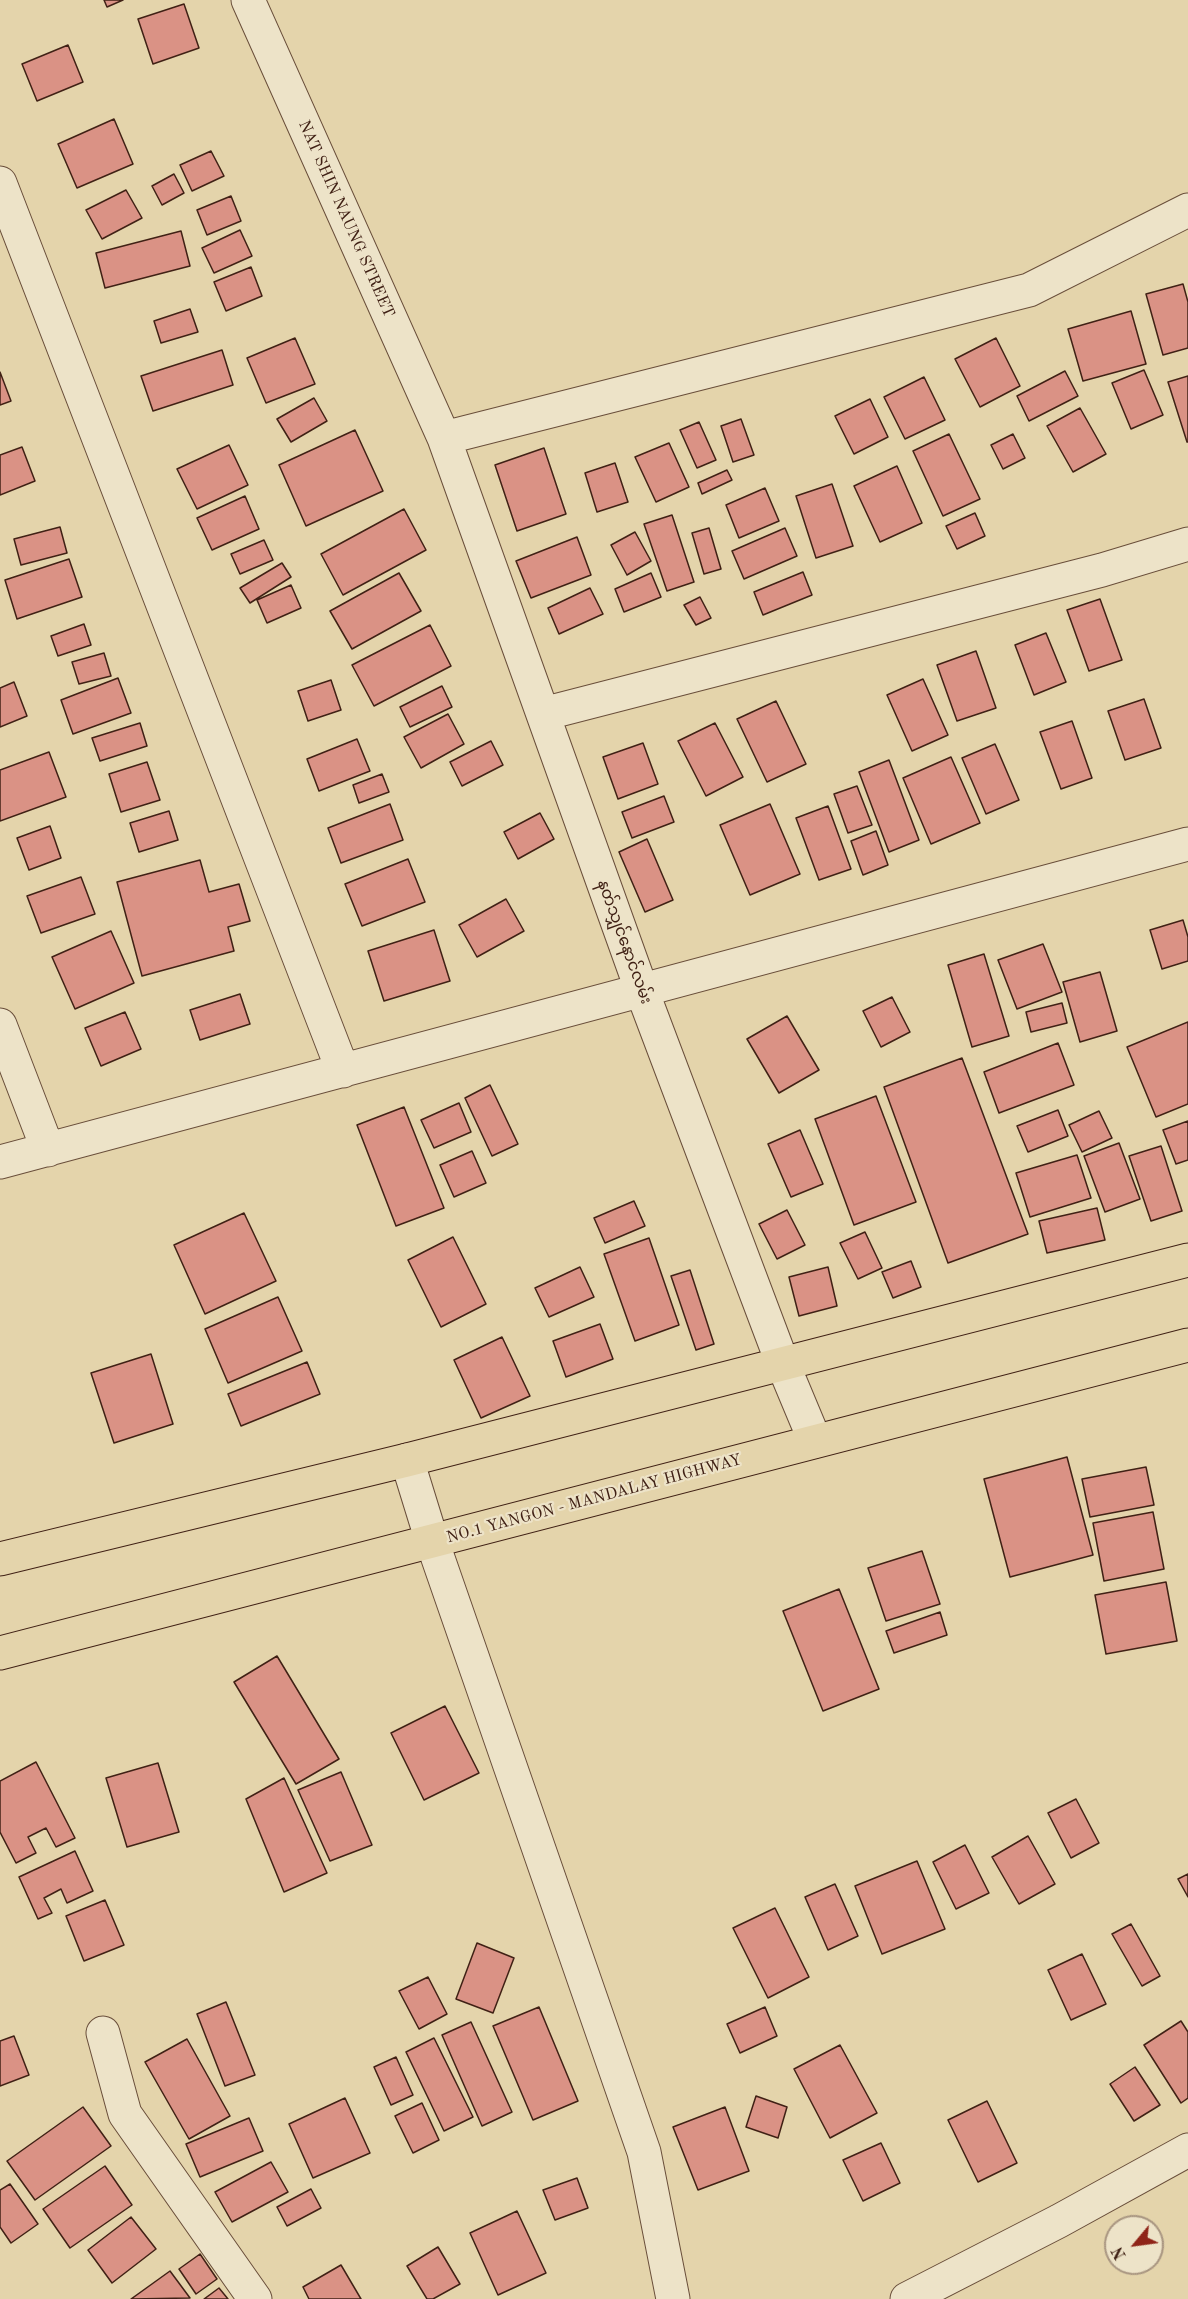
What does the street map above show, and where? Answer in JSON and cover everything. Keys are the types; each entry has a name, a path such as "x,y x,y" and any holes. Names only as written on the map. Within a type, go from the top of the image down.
{"highway":[{"path":"0,1559 407,1460 782,1362 1188,1260"},
{"name":"NO.1 YANGON - MANDALAY HIGHWAY","path":"0,1653 1188,1345"}],"street":[{"name":"NAT SHIN NAUNG STREET","path":"248,0 444,438"},
{"path":"0,183 343,1071"},
{"path":"444,438 1029,290 1188,210"},
{"name":"နတ်သျှင်နောင်လမ်း","path":"444,438 642,991 782,1362 815,1441"},
{"path":"543,714 1102,570 1188,544"},
{"path":"0,1162 1188,844"},
{"path":"0,1025 48,1150"},
{"path":"407,1460 432,1541 644,2152 673,2299"},
{"path":"103,2033 125,2114 255,2299"},
{"path":"907,2299 1059,2221 1188,2150"}],"building":[{"path":"104,0 123,0 107,7"},
{"path":"184,4 199,48 153,64 138,19"},
{"path":"68,45 83,82 37,101 22,64"},
{"path":"114,119 133,164 77,188 58,144"},
{"path":"211,151 224,176 192,191 180,165"},
{"path":"174,174 184,193 162,205 152,186"},
{"path":"126,190 142,218 102,239 86,210"},
{"path":"231,196 241,221 207,235 197,210"},
{"path":"240,230 252,256 214,273 202,248"},
{"path":"181,231 190,266 105,288 96,253"},
{"path":"251,267 262,296 226,311 214,282"},
{"path":"1183,284 1188,302 1188,348 1163,355 1146,294"},
{"path":"190,309 198,332 161,343 154,321"},
{"path":"1131,311 1146,364 1083,381 1068,329"},
{"path":"295,338 315,384 266,403 247,358"},
{"path":"996,338 1020,386 980,407 955,359"},
{"path":"222,350 233,385 153,411 141,376"},
{"path":"1144,370 1163,415 1131,429 1112,383"},
{"path":"1065,371 1078,396 1029,421 1017,396"},
{"path":"0,372 11,401 0,405"},
{"path":"1188,376 1188,442 1187,442 1168,382"},
{"path":"924,377 945,420 905,439 884,397"},
{"path":"314,398 327,421 291,442 277,419"},
{"path":"870,399 888,437 854,454 835,416"},
{"path":"1080,408 1106,454 1073,472 1047,426"},
{"path":"741,419 754,455 733,462 721,426"},
{"path":"699,422 716,460 697,468 680,430"},
{"path":"355,430 383,491 306,526 279,465"},
{"path":"949,434 980,499 943,516 913,451"},
{"path":"1013,434 1025,458 1003,469 991,445"},
{"path":"669,443 689,487 656,502 635,457"},
{"path":"229,445 248,485 197,509 177,469"},
{"path":"22,447 35,481 0,495 0,455"},
{"path":"544,448 566,514 517,531 495,465"},
{"path":"615,463 628,502 597,512 585,473"},
{"path":"897,466 922,523 880,542 854,486"},
{"path":"727,470 732,480 702,494 698,483"},
{"path":"832,484 853,546 816,558 796,496"},
{"path":"765,488 779,521 739,538 726,505"},
{"path":"245,496 259,529 212,550 197,518"},
{"path":"404,509 426,550 343,595 321,554"},
{"path":"975,513 985,536 957,549 946,526"},
{"path":"672,515 694,582 667,591 644,524"},
{"path":"60,527 67,553 21,565 14,539"},
{"path":"709,528 721,569 704,574 692,533"},
{"path":"785,528 797,556 744,579 732,551"},
{"path":"635,532 651,561 627,575 611,545"},
{"path":"577,537 591,575 531,598 516,561"},
{"path":"264,540 273,560 240,574 231,554"},
{"path":"69,559 82,597 17,619 5,580"},
{"path":"282,563 291,577 250,603 240,588"},
{"path":"803,572 812,595 763,615 754,592"},
{"path":"399,573 421,611 352,649 330,611"},
{"path":"651,573 661,597 624,612 615,589"},
{"path":"291,585 301,608 267,623 257,600"},
{"path":"590,588 603,614 559,634 548,608"},
{"path":"700,597 711,618 696,625 684,605"},
{"path":"1100,599 1122,660 1089,671 1067,610"},
{"path":"84,624 91,645 58,656 51,636"},
{"path":"430,625 451,666 374,706 352,665"},
{"path":"1046,633 1066,682 1034,695 1015,645"},
{"path":"976,651 996,708 957,721 937,665"},
{"path":"104,653 111,676 79,684 72,662"},
{"path":"118,678 131,713 73,734 61,700"},
{"path":"923,679 948,735 912,751 887,695"},
{"path":"331,680 341,710 308,721 298,691"},
{"path":"14,682 27,716 0,727 0,688"},
{"path":"442,686 452,707 410,727 400,707"},
{"path":"1144,699 1161,748 1125,760 1108,711"},
{"path":"776,701 806,764 767,782 737,719"},
{"path":"448,714 464,744 421,768 404,737"},
{"path":"1072,721 1092,778 1061,789 1040,732"},
{"path":"140,723 147,746 100,761 92,738"},
{"path":"715,723 743,777 706,796 678,741"},
{"path":"357,739 370,771 319,791 307,759"},
{"path":"491,741 503,765 462,786 450,762"},
{"path":"643,743 658,784 618,799 603,757"},
{"path":"995,744 1019,800 986,814 962,758"},
{"path":"49,752 66,797 0,821 0,770"},
{"path":"951,757 980,823 931,844 903,778"},
{"path":"889,760 919,840 889,852 859,772"},
{"path":"147,762 160,800 121,812 109,774"},
{"path":"382,774 389,792 359,803 353,785"},
{"path":"857,786 872,825 848,833 834,794"},
{"path":"664,796 674,822 632,838 622,812"},
{"path":"390,804 403,840 341,863 328,828"},
{"path":"770,804 800,874 750,895 720,825"},
{"path":"828,806 851,869 819,880 796,818"},
{"path":"169,811 178,840 139,852 130,823"},
{"path":"540,813 554,839 518,859 504,832"},
{"path":"50,826 61,858 29,870 17,838"},
{"path":"876,831 888,865 863,875 851,841"},
{"path":"647,839 673,900 645,912 619,852"},
{"path":"408,859 425,902 362,926 345,884"},
{"path":"200,860 209,892 239,884 250,921 228,927 234,951 142,976 117,882"},
{"path":"81,877 95,914 41,933 27,896"},
{"path":"506,899 524,931 477,957 459,925"},
{"path":"1183,920 1188,937 1188,961 1162,969 1150,930"},
{"path":"434,930 450,981 384,1001 368,951"},
{"path":"111,931 134,983 75,1009 52,957"},
{"path":"1043,944 1062,992 1017,1009 998,960"},
{"path":"984,954 1009,1036 972,1047 948,965"},
{"path":"1100,972 1117,1031 1080,1042 1063,982"},
{"path":"240,994 250,1024 200,1040 190,1010"},
{"path":"892,997 910,1032 881,1047 863,1011"},
{"path":"1062,1003 1067,1023 1031,1032 1026,1012"},
{"path":"125,1012 141,1049 101,1066 85,1028"},
{"path":"787,1016 819,1070 779,1093 747,1039"},
{"path":"1188,1022 1188,1104 1156,1117 1127,1047"},
{"path":"1058,1043 1074,1085 999,1113 984,1072"},
{"path":"962,1058 1028,1234 948,1263 884,1087"},
{"path":"490,1085 518,1144 492,1156 465,1098"},
{"path":"876,1096 916,1202 854,1225 815,1119"},
{"path":"459,1103 471,1132 434,1148 421,1120"},
{"path":"404,1107 444,1208 396,1226 357,1125"},
{"path":"1058,1110 1068,1136 1028,1152 1017,1126"},
{"path":"1099,1111 1112,1138 1082,1152 1069,1125"},
{"path":"1188,1121 1188,1160 1176,1164 1163,1130"},
{"path":"800,1130 823,1184 791,1197 768,1144"},
{"path":"1119,1143 1140,1199 1105,1212 1084,1156"},
{"path":"1161,1146 1182,1211 1151,1221 1129,1156"},
{"path":"472,1151 486,1183 454,1197 440,1165"},
{"path":"1077,1155 1091,1198 1030,1217 1016,1173"},
{"path":"634,1201 645,1226 605,1243 594,1218"},
{"path":"1097,1208 1105,1240 1047,1253 1039,1221"},
{"path":"787,1210 805,1245 777,1259 759,1224"},
{"path":"244,1213 276,1281 205,1314 174,1245"},
{"path":"865,1232 882,1268 858,1279 840,1243"},
{"path":"453,1237 486,1304 441,1327 408,1260"},
{"path":"649,1238 679,1325 635,1341 604,1254"},
{"path":"911,1261 921,1287 893,1298 882,1272"},
{"path":"580,1267 594,1297 549,1317 535,1288"},
{"path":"828,1267 837,1306 799,1316 789,1277"},
{"path":"690,1270 714,1344 696,1350 671,1276"},
{"path":"278,1297 302,1351 228,1383 205,1329"},
{"path":"600,1324 613,1359 566,1377 553,1341"},
{"path":"502,1337 530,1396 481,1418 454,1360"},
{"path":"151,1354 173,1424 114,1443 91,1373"},
{"path":"307,1362 320,1394 241,1426 228,1394"},
{"path":"1067,1457 1093,1555 1010,1577 984,1479"},
{"path":"1146,1467 1154,1505 1090,1517 1082,1479"},
{"path":"1153,1512 1164,1569 1104,1581 1093,1523"},
{"path":"922,1551 940,1604 886,1621 868,1568"},
{"path":"1166,1582 1177,1641 1106,1654 1095,1595"},
{"path":"839,1589 879,1689 823,1711 783,1611"},
{"path":"940,1612 947,1635 894,1653 886,1631"},
{"path":"277,1656 339,1759 296,1784 234,1682"},
{"path":"445,1706 479,1773 424,1800 391,1733"},
{"path":"36,1762 75,1838 56,1847 46,1828 28,1837 36,1853 16,1863 0,1832 0,1781"},
{"path":"158,1763 179,1832 127,1847 106,1778"},
{"path":"341,1772 372,1845 330,1861 298,1790"},
{"path":"284,1778 327,1873 284,1892 246,1799"},
{"path":"1076,1799 1099,1843 1071,1858 1048,1813"},
{"path":"1028,1836 1055,1884 1019,1904 992,1857"},
{"path":"965,1845 989,1893 956,1909 933,1862"},
{"path":"75,1851 93,1891 67,1903 61,1889 44,1898 52,1913 38,1919 19,1877"},
{"path":"917,1861 945,1929 882,1954 855,1886"},
{"path":"1188,1874 1188,1897 1178,1879"},
{"path":"835,1884 858,1936 828,1950 805,1897"},
{"path":"105,1900 124,1945 84,1961 66,1916"},
{"path":"775,1908 809,1977 768,1998 733,1928"},
{"path":"1131,1924 1160,1976 1142,1986 1112,1934"},
{"path":"477,1943 514,1958 493,2013 456,1999"},
{"path":"1082,1954 1106,2004 1071,2020 1048,1970"},
{"path":"428,1977 447,2014 419,2029 399,1991"},
{"path":"226,2002 255,2075 225,2086 197,2014"},
{"path":"539,2007 578,2101 533,2120 493,2026"},
{"path":"765,2007 777,2036 740,2053 727,2024"},
{"path":"1181,2021 1188,2032 1188,2098 1181,2103 1144,2045"},
{"path":"471,2022 512,2112 482,2126 442,2035"},
{"path":"14,2036 29,2075 0,2086 0,2041"},
{"path":"434,2038 473,2117 444,2131 406,2052"},
{"path":"187,2039 230,2116 189,2139 145,2062"},
{"path":"840,2045 877,2113 830,2138 794,2069"},
{"path":"396,2057 413,2095 391,2105 374,2067"},
{"path":"1135,2067 1160,2105 1134,2121 1110,2084"},
{"path":"756,2096 787,2107 778,2138 746,2127"},
{"path":"345,2098 370,2153 313,2178 289,2124"},
{"path":"987,2101 1017,2163 978,2182 948,2120"},
{"path":"422,2103 439,2140 413,2153 395,2116"},
{"path":"83,2107 111,2146 35,2200 7,2161"},
{"path":"725,2107 749,2171 698,2190 673,2127"},
{"path":"249,2118 263,2151 200,2177 186,2144"},
{"path":"881,2143 900,2183 863,2201 843,2160"},
{"path":"271,2162 288,2192 232,2222 215,2192"},
{"path":"105,2166 132,2205 70,2248 43,2209"},
{"path":"577,2178 588,2208 555,2220 543,2190"},
{"path":"10,2184 38,2224 11,2243 0,2227 0,2190"},
{"path":"311,2189 321,2208 287,2226 277,2207"},
{"path":"517,2211 546,2273 498,2295 470,2233"},
{"path":"131,2217 156,2249 112,2283 88,2250"},
{"path":"438,2247 460,2284 433,2299 427,2299 407,2266"},
{"path":"200,2254 217,2279 196,2294 179,2269"},
{"path":"341,2265 361,2299 309,2299 303,2287"},
{"path":"170,2271 190,2298 131,2299"},
{"path":"219,2288 228,2299 204,2299"}]}
